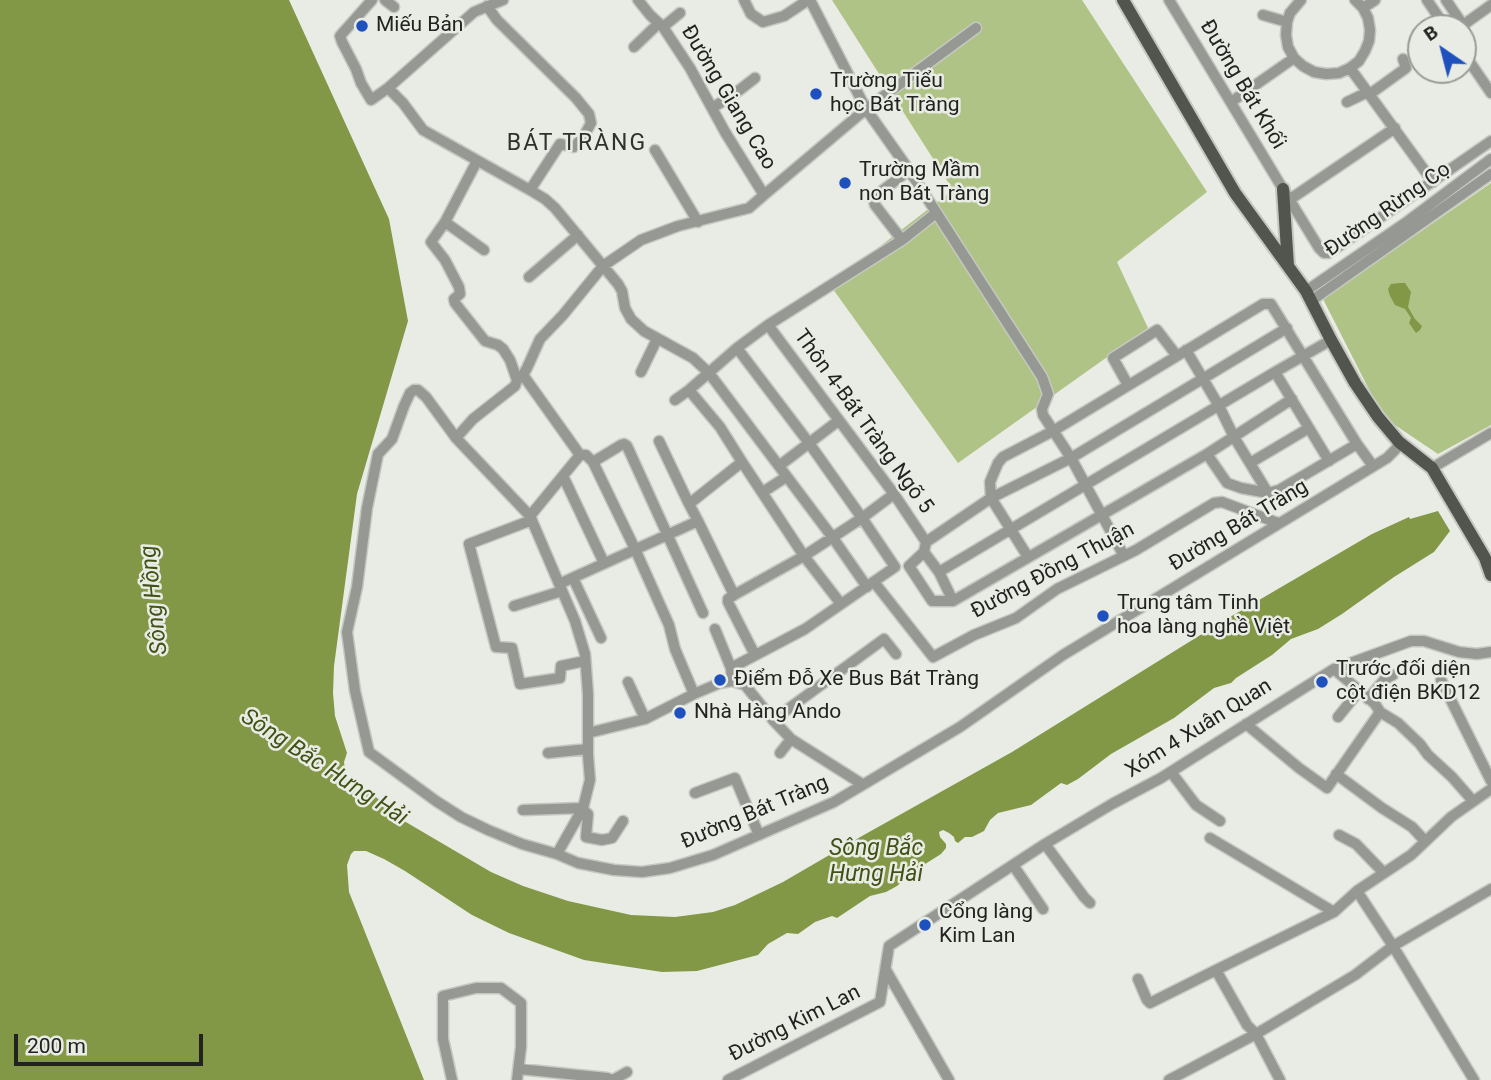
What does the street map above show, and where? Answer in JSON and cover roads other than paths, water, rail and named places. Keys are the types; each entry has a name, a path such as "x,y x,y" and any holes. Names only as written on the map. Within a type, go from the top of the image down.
{"main road":[{"path":"1123,0 1235,192 1308,296 1355,383 1399,443 1435,473 1486,555 1491,575"},
{"path":"1286,195 1288,267"}],"street":[{"path":"372,0 340,36 371,100 388,89 474,12 503,0"},
{"path":"385,0 394,8"},
{"name":"Đường Giang Cao","path":"456,438 473,419 515,386 540,339 603,265 641,240 678,226 748,208 764,195 690,68 661,25 638,0"},
{"path":"744,0 751,14 763,22 783,16 809,0 866,109 909,170 1042,377 1048,390 1042,409 1043,415 1071,458 1124,556"},
{"name":"Đường Bát Khối","path":"1169,0 1286,195 1324,253 1329,253 1433,182"},
{"path":"1301,0 1290,13 1287,22 1288,47 1294,58 1303,66 1326,74 1339,73 1350,68 1359,61 1369,41 1368,19 1355,0"},
{"path":"1363,8 1375,0"},
{"path":"487,6 497,20 557,78 589,114 591,123 584,136 574,147 560,144 530,190"},
{"path":"634,47 680,13"},
{"path":"1263,15 1287,22"},
{"path":"764,195 866,109 976,28"},
{"path":"1231,102 1294,58"},
{"path":"1348,103 1369,93 1406,68 1403,59"},
{"path":"1350,68 1433,182 1491,141"},
{"path":"1477,72 1491,93"},
{"path":"712,108 755,78"},
{"path":"388,89 403,103 423,130 530,190 555,208 622,291 625,308 631,319 644,331 693,358 709,373 786,477 871,584"},
{"path":"1286,195 1395,128"},
{"path":"655,150 698,222"},
{"path":"477,161 445,222 431,242 445,260 459,287 460,294 454,302 485,341 503,349 520,377 580,455"},
{"name":"Đường Rừng Cọ","path":"1308,296 1490,161"},
{"path":"902,240 872,201 909,170"},
{"name":"Đường Rừng Cọ","path":"1308,296 1491,174"},
{"name":"Thôn 4-Bát Tràng Ngõ 5","path":"675,400 737,348 902,240 936,213"},
{"path":"445,222 484,250"},
{"path":"529,277 578,235"},
{"path":"1028,557 991,498 990,482 1003,457 1053,431 1264,304 1271,303 1373,466"},
{"name":"Thôn 4-Bát Tràng Ngõ 5","path":"768,326 894,494 953,600"},
{"path":"731,668 805,629 895,568 909,566 925,547 991,498 1071,458 1287,328"},
{"path":"1128,385 1113,358 1157,330 1177,356"},
{"path":"641,372 657,339"},
{"path":"939,572 1331,340"},
{"path":"737,348 863,518 895,568"},
{"path":"1186,350 1268,493"},
{"path":"1275,372 1329,461"},
{"name":"Đường Bát Tràng","path":"456,438 426,397 414,390 404,406 392,439 378,454 367,508 357,587 347,632 355,691 369,752 461,817 522,844 578,863 642,872 670,869 713,855 834,802 960,727 1063,655 1373,466 1392,453 1399,443"},
{"path":"689,390 720,427 804,556 841,604"},
{"path":"909,566 932,601 953,600 1207,454 1292,399"},
{"path":"779,466 838,421"},
{"path":"1250,463 1309,428"},
{"path":"1435,473 1491,433"},
{"path":"456,438 531,518 575,621 585,654 590,780 583,809 557,854"},
{"path":"659,441 734,595"},
{"path":"1207,454 1227,483 1268,493 1279,490 1357,444"},
{"path":"593,462 621,445 626,445 703,613"},
{"path":"580,455 586,455 593,462 635,549 669,625 694,694"},
{"path":"580,455 531,518 469,544 496,647 512,648 520,684 560,678 561,666 585,662"},
{"path":"689,504 742,462"},
{"path":"563,476 604,563"},
{"path":"763,492 786,477"},
{"path":"755,655 728,599 833,538 894,494"},
{"name":"Đường Đồng Thuận","path":"871,584 933,657 974,635 1016,618 1057,589 1124,556 1219,502 1278,523"},
{"path":"514,606 561,588 573,578 698,521"},
{"path":"573,578 601,638"},
{"path":"715,629 731,668 732,681"},
{"path":"772,720 884,639 896,654"},
{"name":"Xóm 4 Xuân Quan","path":"945,908 1045,844 1171,772 1334,669 1411,640 1424,641 1459,652 1491,652"},
{"path":"1334,669 1375,704 1380,712 1398,723 1413,737 1473,802"},
{"path":"1368,699 1385,679 1393,676"},
{"path":"1441,680 1491,781"},
{"path":"588,733 645,719 694,694 732,681 746,685 772,720 791,739 862,784"},
{"path":"628,682 645,719"},
{"path":"1338,717 1359,691"},
{"path":"1246,724 1327,788 1380,712"},
{"path":"780,753 791,739"},
{"path":"548,753 588,748"},
{"path":"1171,772 1196,805 1220,821"},
{"path":"1336,774 1412,827 1425,841"},
{"path":"695,793 740,776 759,835"},
{"path":"1138,979 1150,1003 1334,912 1357,891 1410,855 1451,817 1491,789"},
{"path":"523,810 583,809 589,814 586,837 602,840 612,838 623,821"},
{"path":"1339,835 1356,844 1384,873"},
{"path":"1210,838 1334,912"},
{"path":"1045,844 1090,902"},
{"path":"1013,865 1043,909"},
{"path":"1169,1080 1256,1034 1355,975 1393,946 1491,889"},
{"path":"1357,891 1474,1080"},
{"name":"Đường Kim Lan","path":"728,1080 880,1002 889,946 945,908"},
{"path":"886,970 949,1080"},
{"path":"1216,970 1247,1026 1256,1034 1280,1080"},
{"path":"452,1080 443,1039 443,996 476,988 501,988 521,1003 522,1046 518,1074 591,1076 612,1080 627,1072"},
{"path":"880,1002 899,994"}],"water":[{"path":"0,0 289,0 389,219 408,321 357,494 334,666 335,716 347,753 345,771 352,788 366,788 399,818 491,872 523,886 568,901 631,915 675,917 713,912 735,905 783,882 1012,752 1218,624 1372,534 1409,517 1410,519 1438,511 1450,531 1434,552 1342,614 1318,629 1291,639 1231,683 1214,688 1174,718 1111,754 1078,779 1067,785 1061,783 1031,805 998,813 984,831 972,837 965,837 958,843 949,833 943,830 939,832 946,848 897,886 870,896 837,918 832,916 815,922 798,934 787,933 768,944 758,955 697,971 662,972 584,960 509,933 472,915 384,859 366,851 354,851 347,865 349,892 424,1080 0,1080"},
{"path":"1405,283 1411,292 1408,307 1422,326 1416,333 1409,323 1411,318 1405,309 1395,305 1388,289 1391,284"}],"place":[{"name":"Miếu Bản","path":"362,26"},
{"name":"Trường Tiểu học Bát Tràng","path":"816,94"},
{"name":"Trường Mầm non Bát Tràng","path":"845,183"},
{"name":"Trung tâm Tinh hoa làng nghề Việt","path":"1103,616"},
{"name":"Điểm Đỗ Xe Bus Bát Tràng","path":"720,680"},
{"name":"Trước đối diện cột điện BKD12","path":"1322,682"},
{"name":"Nhà Hàng Ando","path":"680,713"},
{"name":"Cổng làng Kim Lan","path":"925,925"}],"district":[{"name":"BÁT TRÀNG","path":"577,144"}],"water label":[{"name":"Sông Hồng","path":"155,600"},
{"name":"Sông Bắc Hưng Hải","path":"324,768"},
{"name":"Sông Bắc Hưng Hải","path":"876,862"}]}
